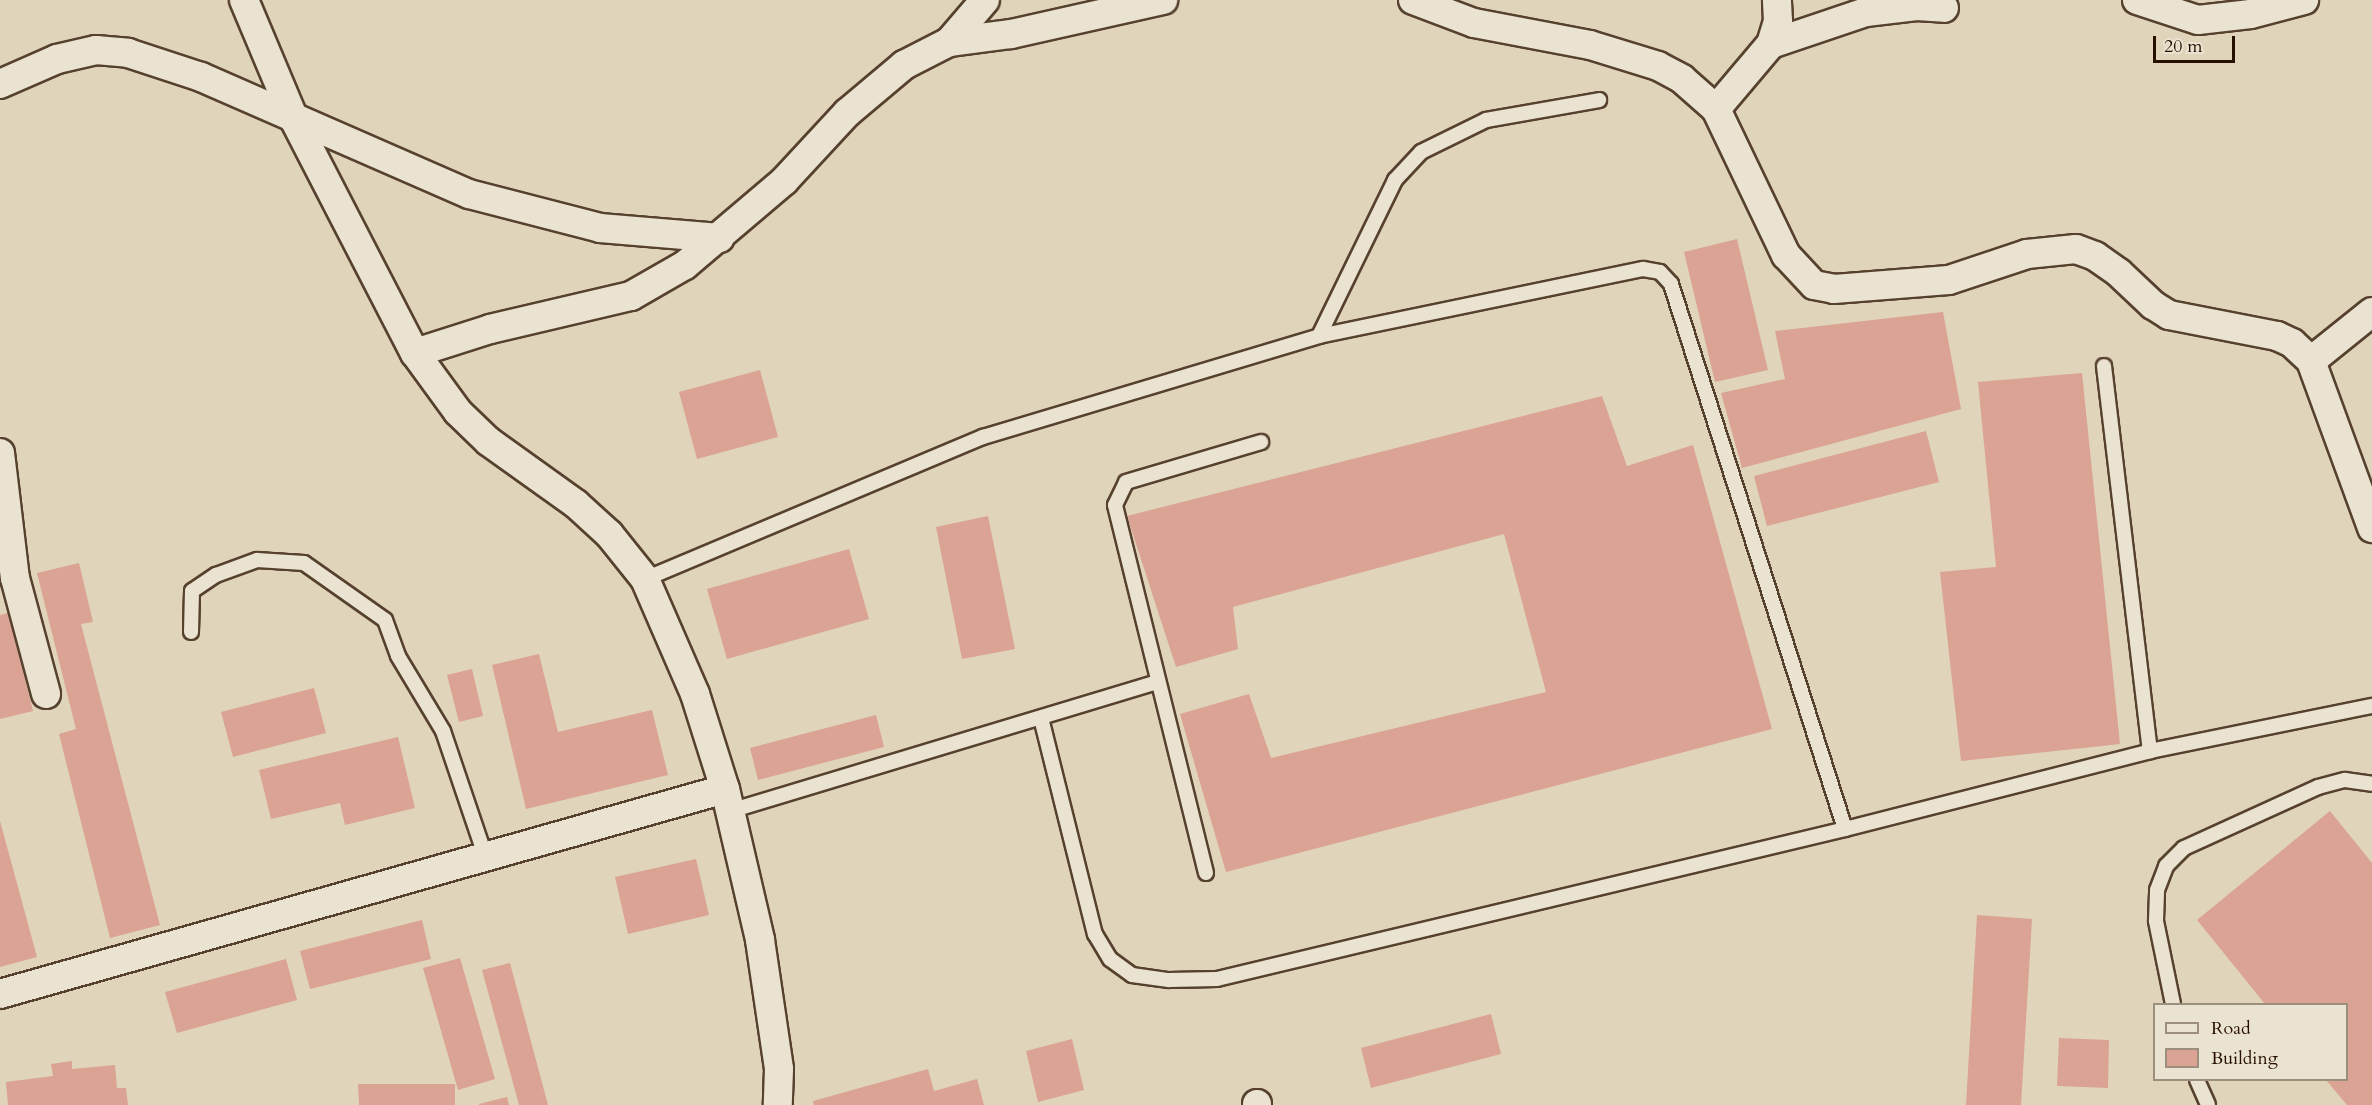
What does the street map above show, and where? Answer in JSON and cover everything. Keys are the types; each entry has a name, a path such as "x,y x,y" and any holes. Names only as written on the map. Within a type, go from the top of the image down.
{"street":[{"path":"244,0 294,119 415,353 458,411 480,434 576,504 609,534 645,579 695,694 728,800 760,940 779,1069 778,1105"},
{"path":"949,42 985,0"},
{"path":"415,353 490,329 631,296 685,265 720,238 784,181 847,113 904,65 949,42 1011,34 1163,0"},
{"path":"1413,0 1474,23 1590,45 1658,66 1682,79 1716,109 1786,255 1814,285 1834,289 1949,280 2026,254 2076,249 2095,256 2119,273 2153,305 2169,315 2277,336 2292,343 2312,361 2372,528"},
{"path":"1716,109 1771,44 1778,21 1778,0"},
{"path":"2137,0 2198,20 2251,14 2304,0"},
{"path":"1771,44 1866,12 1899,7 1944,8"},
{"path":"0,84 57,59 96,50 128,53 201,77 469,194 600,228 720,238"},
{"path":"2312,361 2372,312"},
{"path":"0,453 8,580 46,694"},
{"path":"0,994 486,858 728,800"}],"lane":[{"path":"1319,336 1395,180 1421,152 1486,120 1599,100"},
{"path":"645,579 982,437 1319,336 1643,269 1660,272 1671,284 1845,829"},
{"path":"2104,366 2150,751"},
{"path":"1206,873 1156,682 1115,506 1118,492 1126,482 1261,442"},
{"path":"191,632 192,591 216,575 257,560 304,563 385,620 398,656 442,731 486,858"},
{"path":"728,800 1041,718 1156,682"},
{"path":"1041,718 1095,934 1110,959 1132,975 1217,978 1845,829 2150,751 2372,706"},
{"path":"2174,1003 2156,921 2157,890 2166,866 2184,848 2318,787 2345,780 2372,784"},
{"path":"2197,1081 2208,1105"}],"building":[{"path":"1737,239 1768,370 1715,382 1684,252"},
{"path":"1943,312 1961,409 1742,468 1721,393 1785,379 1775,331"},
{"path":"760,370 778,437 697,459 679,392"},
{"path":"2082,373 2120,744 1961,761 1940,572 1996,567 1978,382"},
{"path":"1602,396 1627,466 1693,445 1772,729 1226,872 1180,714 1249,694 1271,758 1546,692 1504,534 1233,607 1238,649 1176,667 1127,516"},
{"path":"1926,431 1939,482 1767,526 1754,476"},
{"path":"988,516 1015,649 962,659 936,527"},
{"path":"849,549 869,619 727,659 707,589"},
{"path":"79,563 93,622 81,624 160,925 110,938 59,734 76,729 37,573"},
{"path":"8,613 33,711 0,719 0,615"},
{"path":"539,654 558,732 652,710 668,775 526,809 492,665"},
{"path":"472,669 483,716 459,722 447,675"},
{"path":"314,688 326,733 233,757 221,712"},
{"path":"876,715 884,747 758,780 750,748"},
{"path":"398,737 415,808 345,825 340,803 271,819 259,770"},
{"path":"2330,811 2372,863 2372,1105 2347,1105 2327,1081 2348,1081 2348,1003 2264,1003 2197,920"},
{"path":"0,821 37,957 0,967"},
{"path":"696,859 709,915 628,934 615,877"},
{"path":"1977,915 2032,919 2021,1105 1966,1105"},
{"path":"422,920 431,959 310,989 300,951"},
{"path":"460,958 495,1079 458,1090 423,968"},
{"path":"286,959 297,1000 177,1033 165,992"},
{"path":"510,963 548,1105 519,1105 482,970"},
{"path":"1491,1014 1501,1054 1371,1088 1361,1048"},
{"path":"2059,1038 2109,1040 2108,1088 2057,1086"},
{"path":"1072,1039 1084,1090 1038,1102 1026,1051"},
{"path":"72,1061 72,1069 115,1065 117,1088 126,1088 128,1105 8,1105 6,1082 53,1076 51,1064"},
{"path":"928,1069 934,1091 977,1079 984,1105 814,1105 813,1101"},
{"path":"358,1084 455,1084 455,1105 359,1105"},
{"path":"507,1097 509,1105 479,1105 479,1104"}]}
